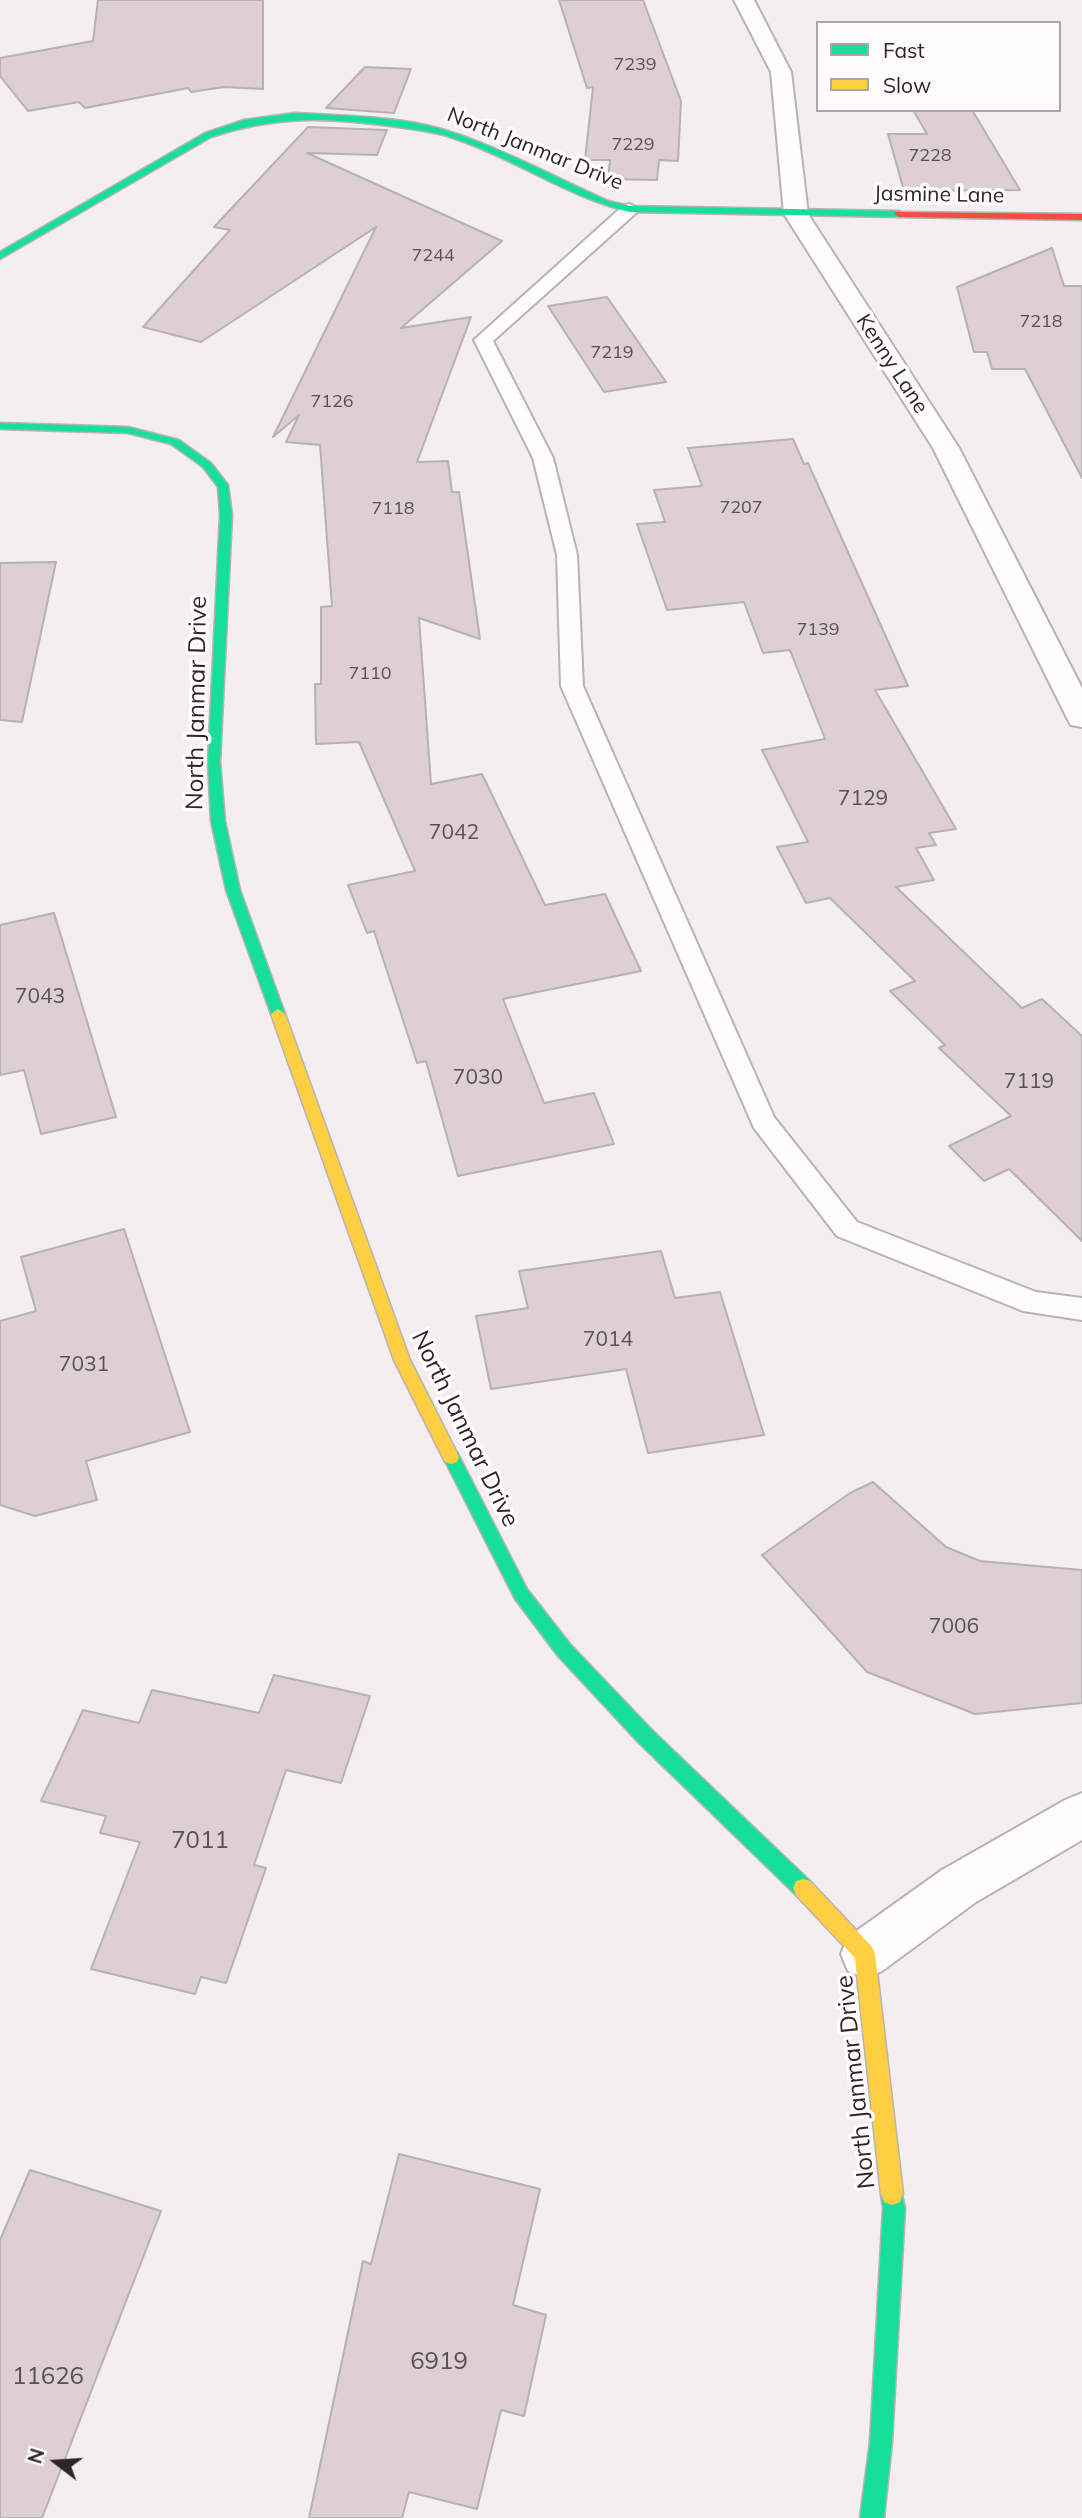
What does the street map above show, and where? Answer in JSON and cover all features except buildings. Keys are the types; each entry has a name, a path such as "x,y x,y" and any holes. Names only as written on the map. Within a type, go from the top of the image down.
{"street":[{"name":"Kenny Lane","path":"744,0 781,72 796,214 946,448 1082,718"},
{"name":"North Janmar Drive","path":"0,256 208,135 244,123 295,116 357,119 456,136 605,203 631,209 796,214"},
{"name":"Jasmine Lane","path":"796,214 1082,217"},
{"name":"North Janmar Drive","path":"0,426 128,430 175,442 207,465 224,487 226,515 214,762 218,821 233,890 402,1360 521,1594 564,1650 646,1737 777,1861 865,1954 894,2208 881,2442 872,2518"},
{"path":"865,1954 959,1886 1082,1815"}],"lane":[{"path":"631,209 484,340 543,458 567,555 572,686 763,1121 847,1229 1032,1303 1082,1309"}],"traffic: fast":[{"path":"0,256 208,135 244,123 295,116 357,119 417,127 456,136 605,203 630,209 899,214"},
{"path":"0,426 128,430 175,442 207,465 224,487 226,515 214,762 218,821 233,890 278,1014"},
{"path":"451,1457 521,1594 564,1650 646,1737 803,1888"},
{"path":"872,2518 881,2442 894,2208 892,2194"}],"traffic: slow":[{"path":"278,1014 402,1360 451,1457"},
{"path":"803,1888 865,1954 892,2194"}],"traffic: jam":[{"path":"899,214 1082,217"}]}
